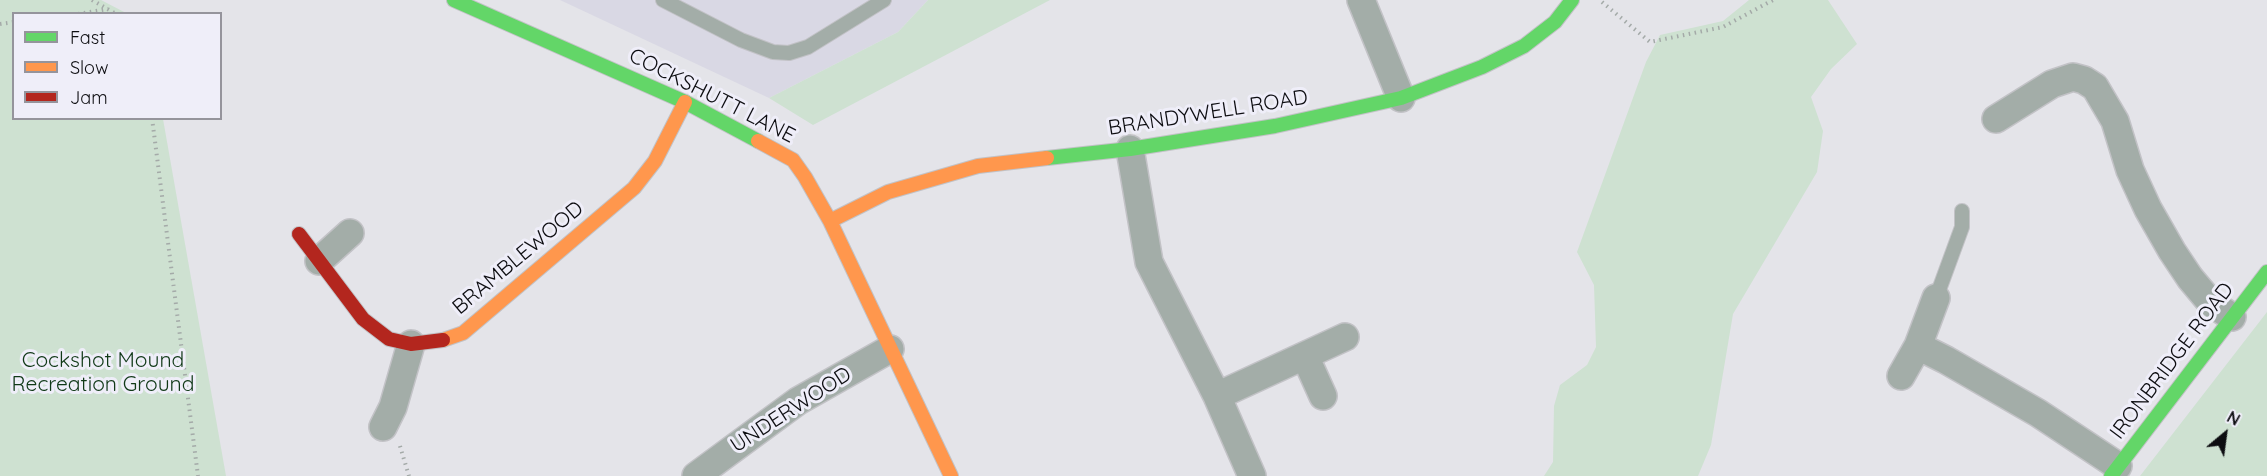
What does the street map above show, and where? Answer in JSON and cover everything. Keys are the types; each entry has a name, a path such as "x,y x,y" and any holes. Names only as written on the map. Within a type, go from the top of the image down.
{"street":[{"name":"COCKSHUTT LANE","path":"454,0 685,102 793,160 830,221 951,476"},
{"path":"1362,0 1401,98"},
{"name":"BRANDYWELL ROAD","path":"830,221 888,192 978,166 1130,149 1275,126 1401,98 1482,67 1524,46 1555,22 1572,0"},
{"path":"1996,119 2052,84 2073,77 2084,80 2095,87 2115,121 2130,170 2143,200 2172,251 2190,278 2211,303 2232,317"},
{"name":"BRAMBLEWOOD","path":"298,234 363,319 389,339 411,344 438,342 463,333 634,188 655,162 685,102"},
{"path":"1130,149 1149,261 1217,396 1252,476"},
{"path":"319,261 350,234"},
{"name":"IRONBRIDGE ROAD","path":"2114,471 2267,272"},
{"path":"1901,375 1918,346 1936,298"},
{"path":"1217,396 1345,337"},
{"path":"383,427 393,407 411,344"},
{"path":"1918,346 2038,413 2114,471"},
{"name":"UNDERWOOD","path":"696,476 798,401 890,349"},
{"path":"1305,356 1323,396"}],"lane":[{"path":"663,0 741,40 773,52 789,53 808,47 884,0"},
{"path":"1936,298 1962,227 1962,211"}],"path":[{"path":"92,0 113,12"},
{"path":"1599,0 1650,42 1724,27 1773,0"},
{"path":"90,12 108,9"},
{"path":"152,120 198,476"}],"shaded area":[{"path":"560,0 928,0 898,32 769,98"}],"green space":[{"name":"Cockshot Mound Recreation Ground","path":"0,0 101,0 124,12 12,12 12,120 163,120 226,476 0,476"},
{"path":"928,0 1050,0 813,125 769,98 898,32"},
{"path":"1749,0 1828,0 1857,44 1831,69 1811,97 1823,131 1817,172 1733,314 1711,445 1698,476 1544,476 1553,462 1554,406 1560,385 1587,365 1596,347 1594,285 1577,252 1646,62 1660,35 1723,21"},
{"path":"2267,312 2267,476 2140,476"}],"traffic: fast":[{"path":"454,0 685,102 758,141"},
{"path":"1047,158 1130,149 1275,126 1401,98 1482,67 1524,46 1555,22 1572,0"},
{"path":"2111,476 2267,272"}],"traffic: slow":[{"path":"443,340 463,333 634,188 655,161 685,102"},
{"path":"758,141 793,160 805,177 830,221 951,476"},
{"path":"830,221 888,192 978,166 1047,158"}],"traffic: jam":[{"path":"299,234 363,319 389,339 411,344 443,340"}]}
